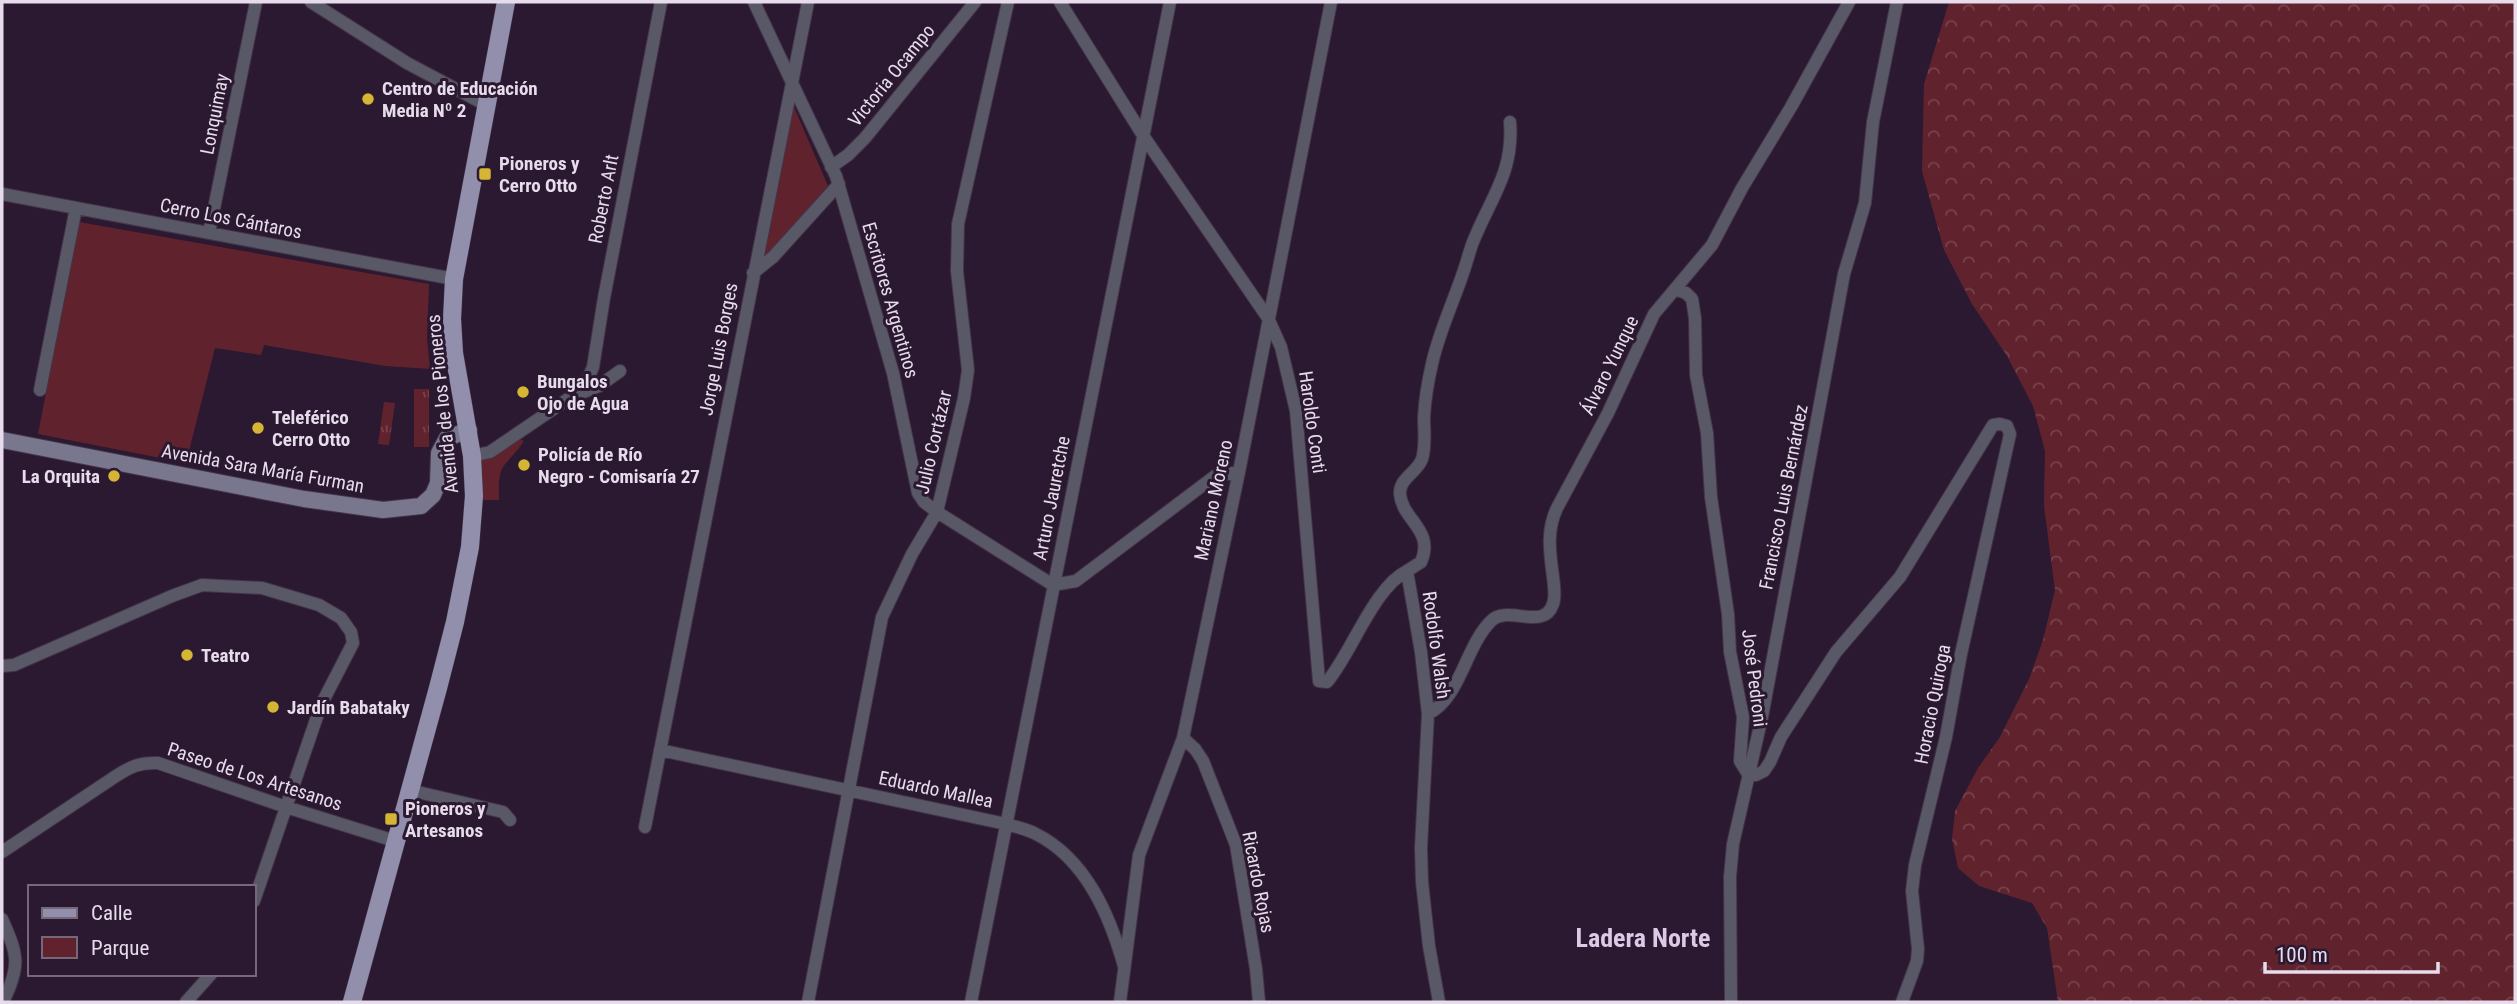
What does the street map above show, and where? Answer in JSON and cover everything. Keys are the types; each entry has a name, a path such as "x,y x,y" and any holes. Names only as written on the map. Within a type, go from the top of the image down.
{"main road":[{"name":"Avenida de los Pioneros","path":"352,1002 455,622 470,547 474,496 472,456 454,353 454,279 506,2"},
{"name":"Avenida Sara María Furman","path":"2,440 304,499 383,510 421,506 433,495 438,483 439,453 447,438 468,430"}],"street":[{"name":"Lonquimay","path":"209,233 256,2"},
{"path":"311,2 407,63 488,106"},
{"name":"Roberto Arlt","path":"571,397 587,381 593,367 661,2"},
{"name":"Escritores Argentinos","path":"754,2 839,184 892,373 919,493 924,502 937,512 1053,585"},
{"name":"Jorge Luis Borges","path":"645,827 808,2"},
{"name":"Victoria Ocampo","path":"831,167 865,138 975,2"},
{"name":"Julio Cortázar","path":"808,1002 882,617 912,554 937,512 959,422 968,370 957,271 958,224 1008,2"},
{"name":"Haroldo Conti","path":"1060,2 1144,137 1268,318 1282,347 1296,411 1319,681 1327,682 1335,674 1357,632 1373,609 1394,579 1407,571"},
{"name":"Arturo Jauretche","path":"971,1002 1170,2"},
{"name":"Mariano Moreno","path":"1120,1002 1139,855 1183,738 1239,472 1331,2"},
{"name":"Álvaro Yunque","path":"1428,714 1437,709 1451,693 1483,629 1494,618 1501,615 1529,618 1543,616 1553,605 1555,593 1549,543 1550,523 1608,413 1654,314 1699,264 1720,233 1742,188 1849,2"},
{"name":"Francisco Luis Bernárdez","path":"1731,1002 1730,877 1733,844 1762,717 1844,274 1865,202 1873,122 1897,2"},
{"name":"Rodolfo Walsh","path":"1439,1002 1422,882 1421,848 1428,714 1407,571 1421,562 1425,543 1400,498 1400,488 1423,457 1424,413 1432,363 1472,245 1508,166 1512,145 1510,122"},
{"path":"753,273 773,257 839,184"},
{"name":"Cerro Los Cántaros","path":"2,194 454,279"},
{"path":"40,390 76,208"},
{"name":"José Pedroni","path":"1675,289 1686,293 1692,299 1695,318 1696,375 1707,433 1711,497 1728,614 1730,652 1743,717 1741,761 1748,774 1756,775 1764,771 1781,737 1836,652 1900,577 1993,425"},
{"path":"472,456 490,452 571,397 599,386 620,371"},
{"name":"Horacio Quiroga","path":"1902,1002 1917,961 1912,891 1915,865 1944,750 1961,654 2010,434 2007,426 1993,425"},
{"path":"1053,585 1076,581 1215,476 1239,472"},
{"path":"2,666 14,665 202,585 262,589 318,605 341,618 351,632 353,643 321,705 256,895"},
{"name":"Ricardo Rojas","path":"1183,738 1203,761 1236,845 1259,1002"},
{"name":"Eduardo Mallea","path":"660,750 1006,824 1034,833 1064,854 1086,880 1107,915 1125,974"},
{"name":"Paseo de Los Artesanos","path":"2,852 116,776 145,762 174,768 395,841"},
{"path":"409,790 503,812 510,820"},
{"path":"2,919 17,963 3,1002"},
{"path":"186,1002 209,976"}],"green space":[{"path":"1949,2 2515,2 2515,1002 2058,1002 2047,928 2032,903 1979,886 1958,868 1952,839 1955,811 1978,768 2000,737 2029,679 2043,640 2055,590 2044,506 2045,451 2033,406 2007,356 1972,304 1944,250 1922,171 1924,84"},
{"path":"791,100 828,186 767,254 761,254"},
{"path":"79,222 429,284 427,338 430,369 385,366 264,345 261,355 215,348 186,463 38,434"},
{"path":"414,389 429,389 429,447 414,447"},
{"path":"384,402 395,403 389,445 378,444"},
{"path":"516,438 524,441 503,467 499,500 479,500 478,459"}],"place":[{"name":"Centro de Educación Media Nº 2","path":"368,99"},
{"name":"Pioneros y Cerro Otto","path":"485,174"},
{"name":"Bungalos Ojo de Agua","path":"523,392"},
{"name":"Teleférico Cerro Otto","path":"258,428"},
{"name":"Policía de Río Negro - Comisaría 27","path":"524,465"},
{"name":"La Orquita","path":"114,476"},
{"name":"Teatro","path":"187,655"},
{"name":"Jardín Babataky","path":"273,707"},
{"name":"Pioneros y Artesanos","path":"391,819"}],"district":[{"name":"Ladera Norte","path":"1643,938"}]}
